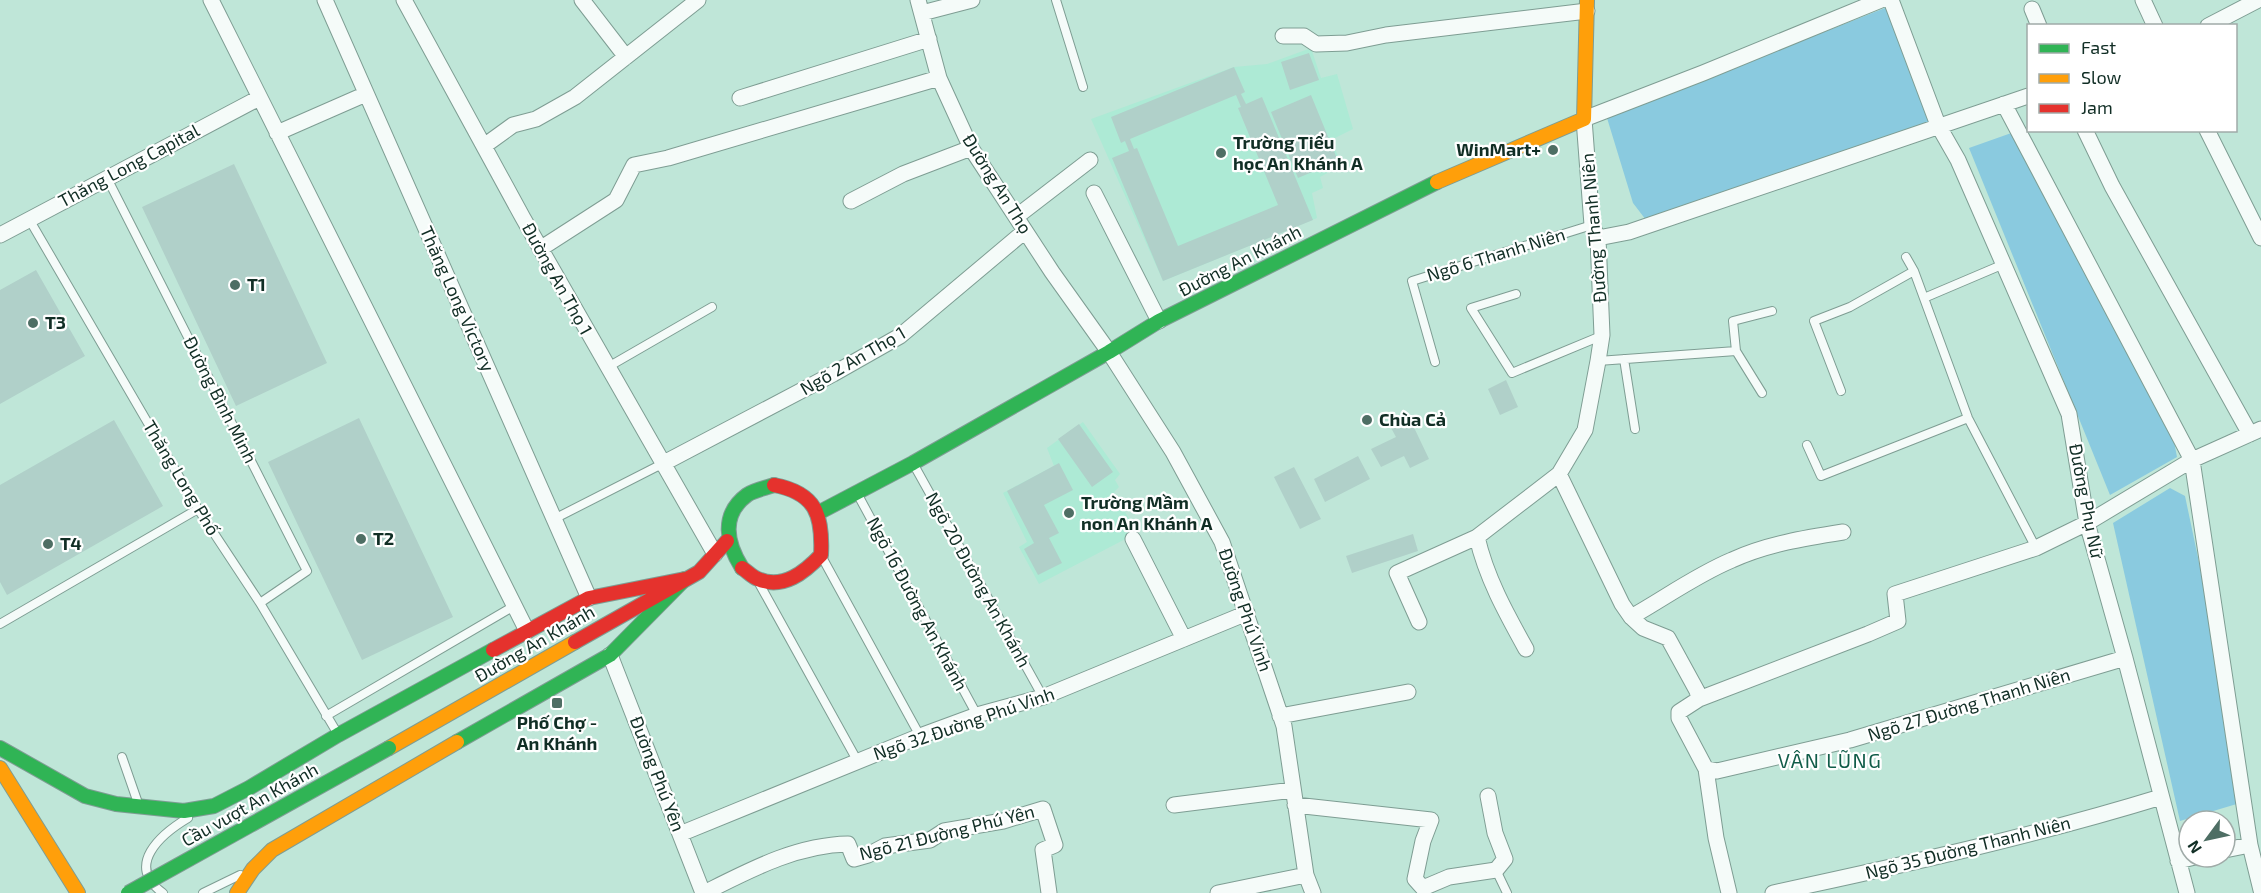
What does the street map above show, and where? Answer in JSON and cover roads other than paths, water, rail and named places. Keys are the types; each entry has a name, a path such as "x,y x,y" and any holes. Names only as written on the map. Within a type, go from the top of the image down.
{"street":[{"path":"211,0 527,631"},
{"name":"Đường An Thọ 1","path":"404,0 540,249 715,554"},
{"path":"582,0 626,57"},
{"path":"484,146 513,125 536,119 575,97 698,0"},
{"path":"920,7 972,0"},
{"path":"1283,36 1304,36 1316,44 1347,43 1386,35 1587,5 1584,119 1881,0"},
{"name":"Đường Phụ Nữ","path":"1891,0 1938,125 1958,160 2069,414 2086,523 2125,658 2177,857"},
{"path":"2143,0 2154,24"},
{"path":"2212,24 2258,0"},
{"name":"Thăng Long Victory","path":"329,1 366,94 589,598"},
{"name":"Đường An Thọ","path":"920,7 939,78 970,148 1109,352"},
{"path":"2032,9 2038,24"},
{"path":"740,98 929,39"},
{"path":"540,249 616,200 634,165 668,158 939,78"},
{"path":"277,133 366,94"},
{"path":"1595,231 1629,232 2027,96"},
{"name":"Thăng Long Capital","path":"0,235 259,98"},
{"path":"2004,104 2192,460 2250,845 2261,890"},
{"name":"Đường Thanh Niên","path":"1419,622 1397,573 1477,537 1559,474 1585,430 1602,335 1584,119"},
{"name":"Đường An Khánh","path":"818,513 913,463 1160,321 1457,172 1584,119"},
{"path":"1729,893 1716,838 1706,769 1679,718 1679,712 1699,699 1898,621 1895,594 2036,548 2086,523 2169,476 2192,460 2255,431 2128,216 2086,132"},
{"path":"2208,132 2261,238"},
{"path":"851,201 903,174 970,148"},
{"path":"1016,217 1090,160"},
{"path":"1094,194 1160,321"},
{"name":"Ngõ 2 An Thọ 1","path":"662,464 824,379 900,336 1025,231"},
{"name":"Đường Phú Vinh","path":"1109,352 1173,452 1222,542 1248,613 1280,716 1306,875 1313,893"},
{"path":"1559,474 1622,604 1643,628 1668,638 1693,681 1699,699"},
{"path":"774,485 794,490 810,501 818,513 822,527 821,555 801,574 790,579 767,581 731,569 731,554 727,541 729,521 737,503 748,494 774,485"},
{"path":"1631,617 1705,573 1732,560 1794,540 1843,532"},
{"path":"1477,537 1482,559 1526,649"},
{"path":"1133,539 1184,639"},
{"name":"Đường An Khánh","path":"699,572 727,541"},
{"name":"Đường An Khánh","path":"389,748 685,579 699,572 731,569"},
{"path":"0,748 85,795 139,808 184,811 214,806 338,735 589,598 685,579"},
{"path":"237,893 253,868 272,850 610,655 685,579"},
{"name":"Ngõ 32 Đường Phú Vinh","path":"680,834 920,736 977,715 1043,697 1248,613"},
{"name":"Đường Phú Yên","path":"610,655 704,893"},
{"name":"Ngõ 27 Đường Thanh Niên","path":"1706,769 1717,771 1850,740 2125,658"},
{"path":"1280,716 1408,692"},
{"name":"Cầu vượt An Khánh","path":"128,893 389,748"},
{"path":"0,768 78,893"},
{"path":"1174,805 1294,798 1431,820 1423,841 1415,879 1423,888 1449,877 1496,870 1505,859 1495,833 1488,796"},
{"name":"Ngõ 35 Đường Thanh Niên","path":"1773,893 1990,843 2161,797"},
{"name":"Ngõ 21 Đường Phú Yên","path":"704,893 758,866 828,844 848,844 854,859 885,846 930,840 944,831 1003,821 1043,809 1055,845 1043,850 1049,893"},
{"path":"2237,848 2250,845"},
{"name":"Đường Phụ Nữ","path":"2180,869 2187,892"},
{"path":"1218,893 1306,875"},
{"path":"2170,893 2187,892"}],"lane":[{"path":"1056,0 1083,87"},
{"name":"Đường Bình Minh","path":"107,178 307,571 260,603"},
{"name":"Thăng Long Phố","path":"29,218 198,509 260,603 338,735"},
{"name":"Ngõ 6 Thanh Niên","path":"1435,362 1412,281 1595,231"},
{"path":"1906,257 1914,271 1968,418 2036,548"},
{"path":"1924,298 2004,264"},
{"path":"1841,391 1814,321 1850,307 1914,271"},
{"path":"1516,294 1471,308 1512,373 1602,335"},
{"path":"607,368 712,307"},
{"path":"1762,393 1736,351 1733,321 1772,311"},
{"path":"1598,361 1736,351"},
{"path":"1624,359 1635,429"},
{"path":"1807,445 1821,476 1968,418"},
{"name":"Ngõ 20 Đường An Khánh","path":"913,463 1043,697"},
{"path":"554,519 662,464"},
{"name":"Ngõ 16 Đường An Khánh","path":"857,492 977,715"},
{"path":"0,624 198,509"},
{"path":"821,555 920,736"},
{"path":"756,578 858,762"},
{"path":"326,716 514,606"},
{"path":"122,757 139,808"},
{"path":"163,893 151,882 146,866 152,847 165,832 214,806"},
{"path":"204,893 253,868"},
{"path":"1496,870 1507,893"}],"water":[{"path":"1890,6 1935,113 1924,130 1646,220 1633,203 1607,118"},
{"path":"2017,131 2173,436 2177,457 2110,495 1969,148"},
{"path":"2170,488 2185,496 2240,757 2240,803 2220,809 2177,809 2113,523"}],"place":[{"name":"WinMart+","path":"1553,150"},
{"name":"Trường Tiểu học An Khánh A","path":"1221,153"},
{"name":"T1","path":"235,285"},
{"name":"T3","path":"33,323"},
{"name":"Chùa Cả","path":"1367,420"},
{"name":"Trường Mầm non An Khánh A","path":"1069,513"},
{"name":"T2","path":"361,539"},
{"name":"T4","path":"48,544"},
{"name":"Phố Chợ - An Khánh","path":"557,703"}],"district":[{"name":"VÂN LŨNG","path":"1830,761"}]}
